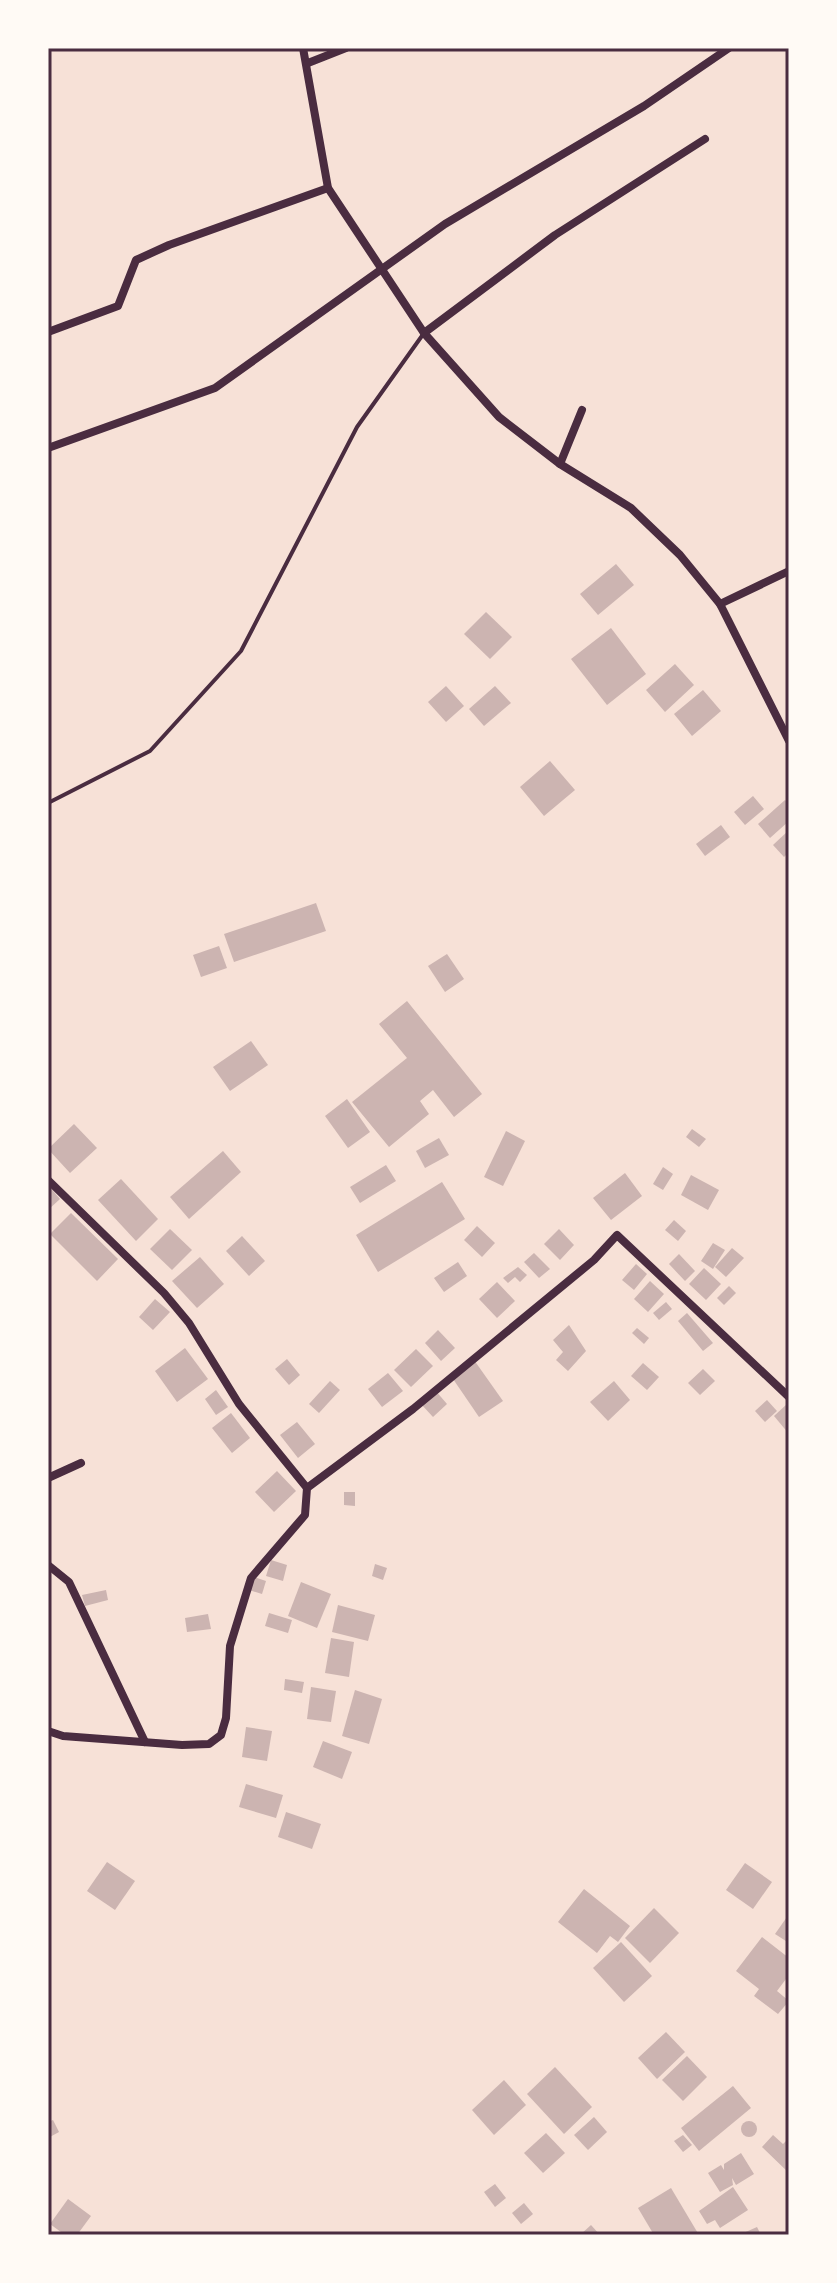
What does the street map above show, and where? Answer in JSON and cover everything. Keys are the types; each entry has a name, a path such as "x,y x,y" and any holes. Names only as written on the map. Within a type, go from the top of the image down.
{"street":[{"path":"303,48 328,188 424,333 499,417 560,464 631,508 680,555 720,604 789,741"},
{"path":"308,63 346,48"},
{"path":"48,448 215,388 380,267 445,224 644,106 729,48"},
{"path":"424,333 555,235 705,139"},
{"path":"48,332 118,306 136,260 169,245 328,188"},
{"path":"560,464 582,410"},
{"path":"720,604 789,571"},
{"path":"48,1180 164,1293 189,1323 239,1404 307,1488 305,1515 251,1578 230,1646 226,1718 221,1735 209,1744 63,1736 48,1731"},
{"path":"307,1488 413,1409 594,1260 617,1235 789,1397"},
{"path":"48,1478 81,1463"},
{"path":"48,1565 69,1582 145,1742"}],"lane":[{"path":"48,803 150,751 241,651 357,427 424,333"}],"building":[{"path":"616,564 634,585 598,615 580,594"},
{"path":"486,612 512,637 490,659 464,634"},
{"path":"611,628 646,674 607,705 571,659"},
{"path":"675,664 694,685 665,712 646,690"},
{"path":"446,686 464,706 446,722 428,702"},
{"path":"495,686 511,703 484,726 469,709"},
{"path":"703,690 721,711 692,736 674,714"},
{"path":"550,761 575,790 544,816 520,787"},
{"path":"753,796 764,809 745,825 734,812"},
{"path":"785,800 789,804 789,821 770,838 758,824"},
{"path":"721,825 730,837 705,856 696,844"},
{"path":"789,830 789,852 784,857 773,845"},
{"path":"316,903 326,931 234,962 224,934"},
{"path":"219,946 227,968 201,977 193,955"},
{"path":"447,954 464,979 445,992 428,966"},
{"path":"407,1001 482,1094 454,1117 433,1090 420,1101 429,1114 389,1147 352,1102 407,1058 379,1024"},
{"path":"251,1041 268,1065 230,1091 213,1067"},
{"path":"347,1099 370,1132 348,1148 325,1116"},
{"path":"74,1124 97,1148 70,1173 48,1149"},
{"path":"692,1129 706,1139 699,1147 686,1137"},
{"path":"506,1131 525,1141 503,1186 484,1177"},
{"path":"439,1138 449,1155 425,1168 416,1151"},
{"path":"223,1151 241,1172 189,1219 170,1197"},
{"path":"386,1165 396,1181 360,1203 350,1187"},
{"path":"663,1167 673,1174 663,1190 653,1184"},
{"path":"625,1173 642,1196 611,1220 593,1198"},
{"path":"691,1175 719,1190 708,1210 681,1195"},
{"path":"121,1179 158,1219 136,1241 98,1200"},
{"path":"442,1182 465,1219 378,1272 356,1235"},
{"path":"48,1185 60,1199 48,1210"},
{"path":"71,1213 118,1259 97,1281 50,1234"},
{"path":"674,1220 686,1231 678,1241 665,1230"},
{"path":"477,1226 495,1243 482,1257 464,1240"},
{"path":"170,1229 192,1250 172,1270 150,1249"},
{"path":"559,1229 574,1245 560,1260 544,1244"},
{"path":"242,1236 265,1261 249,1276 226,1251"},
{"path":"713,1243 725,1250 713,1269 701,1261"},
{"path":"732,1248 744,1258 726,1277 715,1267"},
{"path":"534,1253 550,1269 539,1278 524,1262"},
{"path":"679,1254 695,1271 685,1281 669,1264"},
{"path":"200,1257 224,1284 197,1308 172,1281"},
{"path":"458,1262 467,1276 444,1292 434,1278"},
{"path":"636,1264 647,1274 634,1290 622,1280"},
{"path":"518,1267 527,1275 520,1282 515,1277 508,1283 503,1278"},
{"path":"704,1268 721,1284 706,1300 689,1284"},
{"path":"650,1281 664,1294 648,1312 634,1299"},
{"path":"497,1282 515,1301 497,1318 479,1299"},
{"path":"729,1286 736,1293 724,1305 717,1298"},
{"path":"155,1299 170,1312 153,1330 139,1317"},
{"path":"666,1302 672,1309 659,1320 653,1313"},
{"path":"687,1313 713,1343 703,1351 678,1321"},
{"path":"569,1325 586,1351 568,1371 556,1360 563,1352 553,1340"},
{"path":"637,1328 649,1338 644,1344 632,1333"},
{"path":"438,1330 455,1348 441,1361 425,1343"},
{"path":"185,1348 208,1379 177,1402 155,1371"},
{"path":"416,1349 433,1366 411,1387 394,1370"},
{"path":"287,1359 300,1375 289,1385 275,1369"},
{"path":"474,1360 503,1401 479,1417 451,1376"},
{"path":"643,1363 659,1377 647,1390 631,1376"},
{"path":"703,1369 715,1381 700,1395 688,1383"},
{"path":"388,1373 403,1391 382,1407 368,1389"},
{"path":"330,1381 340,1390 319,1413 309,1404"},
{"path":"614,1381 630,1400 608,1421 590,1402"},
{"path":"216,1390 228,1407 216,1415 205,1399"},
{"path":"435,1390 447,1404 433,1417 421,1404"},
{"path":"767,1400 777,1411 765,1422 755,1411"},
{"path":"787,1404 789,1406 789,1434 774,1416"},
{"path":"231,1413 250,1438 232,1453 212,1428"},
{"path":"297,1422 315,1444 298,1458 280,1435"},
{"path":"277,1471 296,1491 274,1512 255,1492"},
{"path":"344,1492 355,1492 355,1506 344,1505"},
{"path":"271,1560 287,1565 283,1581 266,1576"},
{"path":"375,1564 387,1568 383,1580 372,1576"},
{"path":"251,1576 266,1581 262,1594 246,1589"},
{"path":"301,1582 331,1594 317,1628 288,1616"},
{"path":"106,1590 108,1600 85,1606 82,1595"},
{"path":"338,1605 375,1615 368,1641 332,1632"},
{"path":"269,1613 292,1620 288,1633 265,1626"},
{"path":"208,1614 211,1629 187,1632 185,1618"},
{"path":"331,1638 354,1642 349,1677 325,1673"},
{"path":"285,1679 304,1682 302,1693 284,1690"},
{"path":"311,1687 336,1691 331,1722 307,1719"},
{"path":"355,1690 382,1699 369,1744 342,1736"},
{"path":"246,1727 272,1731 267,1761 242,1757"},
{"path":"323,1741 352,1752 342,1779 313,1767"},
{"path":"246,1784 283,1795 276,1818 239,1807"},
{"path":"286,1812 321,1824 312,1849 278,1837"},
{"path":"107,1862 135,1881 115,1910 87,1891"},
{"path":"745,1863 772,1882 753,1909 726,1890"},
{"path":"584,1889 630,1926 618,1942 610,1936 597,1953 558,1922"},
{"path":"654,1908 679,1933 650,1963 625,1938"},
{"path":"789,1914 789,1943 775,1934"},
{"path":"762,1937 789,1958 789,1975 777,1991 789,2001 778,2014 754,1996 759,1989 736,1971"},
{"path":"621,1942 652,1976 624,2002 593,1968"},
{"path":"666,2032 685,2052 657,2079 638,2058"},
{"path":"687,2056 707,2077 683,2101 662,2080"},
{"path":"555,2067 592,2107 564,2134 527,2094"},
{"path":"504,2080 526,2105 494,2135 472,2110"},
{"path":"733,2086 751,2108 699,2151 681,2128"},
{"path":"594,2117 607,2132 588,2150 574,2135"},
{"path":"53,2120 59,2132 48,2138 48,2122"},
{"path":"746,2121 752,2121 757,2129 755,2135 746,2137 741,2132 741,2126"},
{"path":"546,2133 565,2153 543,2173 524,2153"},
{"path":"683,2135 692,2145 683,2152 674,2141"},
{"path":"773,2135 783,2144 789,2138 789,2173 762,2147"},
{"path":"741,2153 754,2174 736,2185 732,2178 733,2185 720,2192 708,2173 721,2165 724,2170 724,2164"},
{"path":"495,2184 506,2198 495,2207 484,2192"},
{"path":"733,2187 748,2210 720,2228 715,2220 707,2224 699,2211"},
{"path":"671,2188 699,2235 654,2235 638,2208"},
{"path":"68,2199 91,2216 77,2235 65,2235 50,2224"},
{"path":"524,2203 533,2214 521,2224 512,2213"},
{"path":"591,2225 600,2235 580,2235"},
{"path":"757,2227 761,2235 739,2235"}]}
